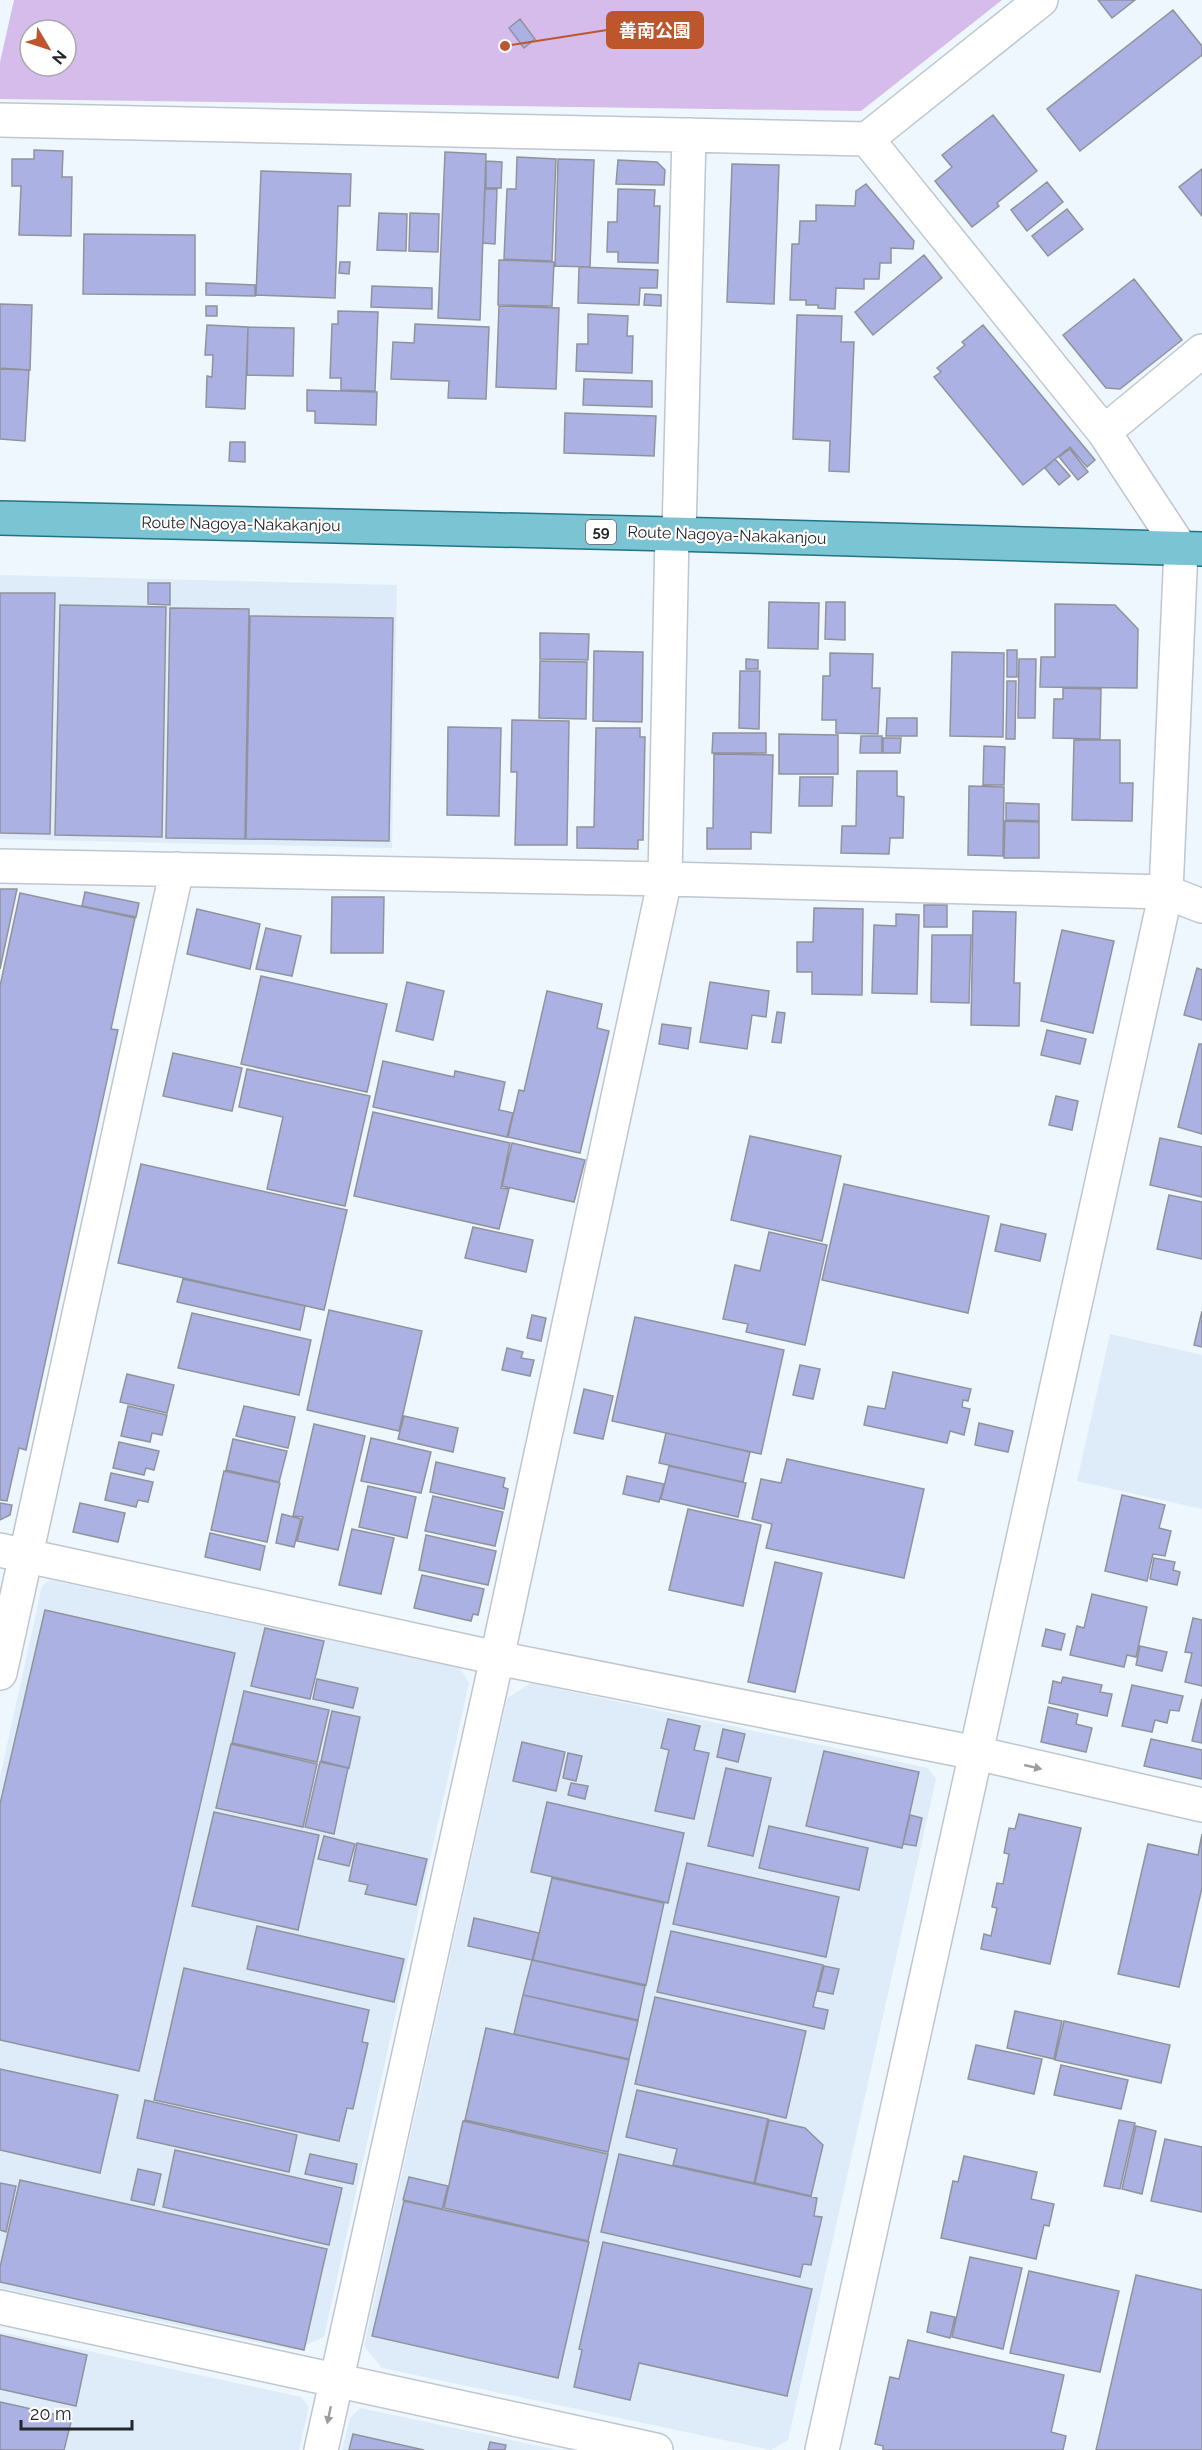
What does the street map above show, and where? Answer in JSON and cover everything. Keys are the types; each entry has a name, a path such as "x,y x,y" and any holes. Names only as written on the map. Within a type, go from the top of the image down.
{"main road":[{"name":"Route Nagoya-Nakakanjou","path":"0,518 1191,549"}],"street":[{"path":"0,120 867,139 1041,0"},
{"path":"321,2450 497,1658 665,879 689,135"},
{"path":"822,2450 1166,892 1191,549 1104,432 867,139"},
{"path":"1104,432 1202,351"},
{"path":"0,866 665,879 1166,892 1202,906"},
{"path":"0,1674 13,1553 177,869"},
{"path":"13,1553 497,1658 976,1754 1202,1805"},
{"path":"0,2307 656,2450"}],"shaded area":[{"path":"14,0 1002,0 861,111 0,99 0,62"},
{"path":"0,575 397,585 392,848 0,839"},
{"path":"1110,1334 1202,1355 1202,1509 1077,1481"},
{"path":"50,1580 460,1668 469,1683 324,2337 294,2350 0,2288 0,1777 42,1586"},
{"path":"531,1683 928,1768 936,1779 788,2440 771,2450 382,2368 364,2346 507,1698"},
{"path":"0,2332 301,2397 309,2406 299,2450 0,2450"},
{"path":"360,2408 558,2450 342,2450 350,2418"}],"building":[{"path":"1098,0 1135,0 1112,18"},
{"path":"1173,10 1202,46 1202,55 1080,151 1047,109"},
{"path":"520,19 535,39 524,48 509,28"},
{"path":"993,115 1037,171 997,203 999,206 972,227 935,181 952,167 942,155"},
{"path":"34,150 63,151 62,177 72,177 71,236 19,235 21,186 12,186 12,159 34,159"},
{"path":"445,152 486,154 480,320 438,318"},
{"path":"517,157 556,159 552,261 504,259 507,189 516,189"},
{"path":"558,159 594,160 590,267 555,266"},
{"path":"618,160 657,162 665,170 664,185 616,184"},
{"path":"486,161 502,162 501,188 486,188"},
{"path":"732,164 779,165 774,304 727,302"},
{"path":"1202,169 1202,216 1179,187"},
{"path":"261,171 351,174 350,206 338,206 335,298 256,295"},
{"path":"1047,182 1063,202 1027,231 1011,210"},
{"path":"866,184 914,241 913,249 891,248 891,263 880,263 879,279 864,279 864,289 836,288 835,309 806,305 806,300 790,300 792,244 799,244 800,221 816,221 816,205 855,206 856,191"},
{"path":"485,189 497,189 495,244 483,243"},
{"path":"618,189 655,190 654,206 660,206 658,263 618,262 618,252 607,252 608,222 617,222"},
{"path":"1067,209 1083,229 1048,256 1032,236"},
{"path":"379,213 407,214 406,251 377,250"},
{"path":"410,213 439,214 438,252 409,251"},
{"path":"84,234 195,235 195,295 83,294"},
{"path":"924,255 942,278 873,335 855,312"},
{"path":"499,260 554,262 552,306 498,305"},
{"path":"340,262 350,262 349,274 339,273"},
{"path":"579,267 658,270 657,288 640,288 639,305 578,303"},
{"path":"1134,279 1182,340 1120,389 1106,388 1063,335"},
{"path":"206,283 255,285 255,296 206,295"},
{"path":"372,286 432,288 432,309 371,307"},
{"path":"645,294 661,295 661,306 644,305"},
{"path":"0,304 32,305 30,370 0,368"},
{"path":"206,306 217,306 217,316 206,316"},
{"path":"499,306 559,308 556,389 496,387"},
{"path":"338,311 378,312 375,391 341,390 341,378 330,378 332,324 338,324"},
{"path":"588,314 628,316 627,336 633,336 632,373 576,371 577,344 588,344"},
{"path":"797,315 842,316 841,342 854,342 849,472 829,471 830,441 793,439"},
{"path":"415,324 489,327 486,399 448,398 449,381 391,379 393,342 414,343"},
{"path":"207,325 248,327 245,409 206,407 207,376 212,377 213,355 205,355"},
{"path":"983,325 1095,460 1087,467 1070,447 1023,485 934,377 941,372 937,368 965,345 962,342"},
{"path":"248,327 294,328 293,376 247,375"},
{"path":"0,369 29,370 25,441 0,439"},
{"path":"584,379 652,381 652,407 583,405"},
{"path":"307,390 377,392 376,425 315,423 315,411 307,411"},
{"path":"565,413 656,416 654,456 564,453"},
{"path":"230,442 245,442 245,462 229,461"},
{"path":"1070,449 1088,472 1078,480 1059,457"},
{"path":"1055,459 1070,476 1059,485 1045,468"},
{"path":"148,583 170,583 170,605 148,604"},
{"path":"0,593 55,593 50,834 0,833"},
{"path":"769,602 819,603 818,649 768,648"},
{"path":"826,602 845,602 845,640 825,639"},
{"path":"1055,604 1115,605 1138,629 1137,688 1040,687 1041,657 1055,657"},
{"path":"60,605 166,607 162,837 55,835"},
{"path":"170,608 249,609 245,839 166,838"},
{"path":"250,616 393,618 389,841 246,839"},
{"path":"540,633 589,634 588,660 540,659"},
{"path":"1007,650 1017,650 1017,677 1007,677"},
{"path":"594,651 643,652 642,722 593,721"},
{"path":"952,652 1004,653 1003,737 950,736"},
{"path":"830,653 873,654 872,688 880,688 878,734 836,733 836,720 822,720 823,676 830,676"},
{"path":"746,659 758,660 758,669 746,669"},
{"path":"1019,659 1036,659 1035,718 1018,718"},
{"path":"540,661 587,662 586,719 539,718"},
{"path":"740,671 760,671 759,729 739,728"},
{"path":"1007,681 1016,681 1015,739 1006,739"},
{"path":"1063,688 1101,689 1100,739 1053,738 1054,699 1063,699"},
{"path":"887,718 917,718 917,736 886,736"},
{"path":"512,720 569,721 567,845 515,845 517,772 511,772"},
{"path":"448,727 501,728 499,816 447,815"},
{"path":"596,728 640,728 640,737 645,737 643,840 638,840 638,849 577,848 577,827 594,827"},
{"path":"713,733 766,733 766,753 712,753"},
{"path":"779,734 838,735 838,774 779,774"},
{"path":"861,736 882,736 882,753 860,753"},
{"path":"883,738 901,738 900,753 883,753"},
{"path":"1074,740 1120,740 1120,783 1133,783 1132,821 1072,820"},
{"path":"984,746 1005,747 1004,785 983,785"},
{"path":"714,754 773,755 771,833 751,832 751,849 707,849 707,828 713,828"},
{"path":"857,771 897,771 897,796 904,797 903,838 890,838 889,854 841,853 842,826 856,826"},
{"path":"800,777 833,777 832,806 799,806"},
{"path":"969,786 1004,787 1003,856 968,855"},
{"path":"1006,803 1039,804 1039,821 1006,820"},
{"path":"1005,821 1039,822 1039,858 1004,858"},
{"path":"0,889 17,889 0,969"},
{"path":"85,892 139,903 136,917 82,906"},
{"path":"20,893 135,918 111,1029 118,1030 26,1450 19,1448 7,1501 0,1500 0,986"},
{"path":"332,897 384,897 383,953 331,953"},
{"path":"924,905 947,905 947,927 924,927"},
{"path":"814,908 863,909 862,995 812,994 812,972 797,972 797,942 813,942"},
{"path":"197,909 260,924 250,969 187,954"},
{"path":"973,911 1016,912 1014,983 1020,983 1019,1026 971,1025"},
{"path":"896,914 919,915 917,994 872,993 874,925 896,926"},
{"path":"266,928 301,936 292,976 256,969"},
{"path":"1062,930 1114,941 1093,1033 1041,1021"},
{"path":"932,935 971,935 969,1003 931,1002"},
{"path":"1197,968 1202,970 1202,1020 1184,1015"},
{"path":"261,976 387,1004 367,1092 241,1064"},
{"path":"407,982 444,991 433,1040 396,1031"},
{"path":"710,982 769,991 766,1017 752,1015 747,1049 700,1042"},
{"path":"547,991 602,1004 597,1028 609,1031 580,1153 508,1137 519,1090 524,1091"},
{"path":"777,1012 785,1013 781,1043 772,1042"},
{"path":"662,1024 691,1028 688,1049 659,1044"},
{"path":"1047,1030 1086,1039 1080,1064 1041,1055"},
{"path":"1199,1044 1202,1044 1202,1134 1178,1127"},
{"path":"173,1053 242,1068 232,1111 163,1096"},
{"path":"383,1061 454,1077 455,1071 505,1082 499,1110 513,1113 507,1137 373,1107"},
{"path":"247,1069 370,1096 345,1206 267,1189 283,1117 239,1107"},
{"path":"1056,1096 1078,1101 1072,1130 1049,1125"},
{"path":"373,1112 510,1143 501,1188 509,1189 499,1229 354,1196"},
{"path":"750,1136 841,1156 822,1241 731,1220"},
{"path":"1160,1138 1202,1147 1202,1197 1150,1185"},
{"path":"512,1143 585,1160 574,1202 502,1186"},
{"path":"141,1164 347,1210 324,1310 118,1263"},
{"path":"844,1184 989,1216 968,1313 822,1280"},
{"path":"1169,1195 1202,1202 1202,1259 1157,1249"},
{"path":"1001,1224 1046,1234 1040,1261 995,1251"},
{"path":"473,1227 533,1240 526,1272 465,1258"},
{"path":"769,1232 827,1245 805,1345 746,1332 748,1324 723,1319 735,1265 760,1271"},
{"path":"183,1279 305,1306 300,1330 177,1302"},
{"path":"329,1310 422,1331 399,1431 307,1410"},
{"path":"1202,1311 1202,1347 1194,1345"},
{"path":"192,1313 311,1340 299,1395 178,1368"},
{"path":"532,1315 546,1318 541,1341 527,1338"},
{"path":"635,1317 784,1350 761,1454 612,1421"},
{"path":"507,1348 523,1352 521,1358 534,1360 530,1376 502,1370"},
{"path":"800,1365 820,1369 813,1399 793,1395"},
{"path":"893,1372 971,1389 968,1401 963,1400 962,1407 970,1409 964,1435 950,1431 947,1443 864,1425 868,1406 885,1409"},
{"path":"127,1374 174,1385 167,1413 120,1402"},
{"path":"584,1389 613,1396 603,1439 574,1433"},
{"path":"128,1406 167,1415 162,1435 152,1433 150,1442 121,1436"},
{"path":"244,1406 295,1417 288,1448 236,1436"},
{"path":"404,1416 458,1428 453,1452 398,1439"},
{"path":"979,1423 1013,1431 1008,1452 975,1445"},
{"path":"314,1424 365,1436 338,1550 297,1541 303,1517 293,1516"},
{"path":"666,1433 750,1452 743,1482 659,1463"},
{"path":"371,1438 431,1452 421,1493 361,1481"},
{"path":"233,1439 287,1451 279,1482 226,1470"},
{"path":"119,1442 159,1451 154,1470 146,1468 144,1475 113,1468"},
{"path":"787,1459 924,1489 904,1578 766,1548 772,1524 752,1519 761,1479 781,1483"},
{"path":"436,1462 505,1478 503,1487 508,1489 504,1509 430,1492"},
{"path":"669,1466 746,1483 738,1517 661,1499"},
{"path":"224,1471 280,1483 267,1542 211,1530"},
{"path":"111,1473 153,1482 148,1502 138,1500 136,1507 105,1500"},
{"path":"627,1476 664,1484 659,1502 623,1494"},
{"path":"368,1486 416,1497 407,1538 359,1527"},
{"path":"1122,1495 1165,1505 1159,1528 1171,1531 1165,1556 1153,1554 1147,1581 1105,1571"},
{"path":"433,1496 503,1512 495,1546 425,1531"},
{"path":"0,1503 12,1505 10,1515 0,1520"},
{"path":"80,1503 125,1513 118,1542 73,1532"},
{"path":"688,1509 761,1525 743,1606 669,1590"},
{"path":"282,1514 301,1519 294,1547 276,1543"},
{"path":"352,1529 394,1538 381,1594 339,1585"},
{"path":"210,1533 265,1546 260,1570 205,1557"},
{"path":"426,1535 496,1551 488,1585 419,1570"},
{"path":"1154,1558 1175,1562 1173,1570 1180,1572 1177,1585 1150,1579"},
{"path":"775,1562 822,1573 795,1692 748,1682"},
{"path":"422,1575 484,1589 478,1615 473,1614 471,1621 414,1608"},
{"path":"1092,1594 1147,1607 1136,1657 1127,1655 1124,1667 1070,1655 1077,1626 1084,1628"},
{"path":"45,1610 235,1653 139,2071 0,2040 0,1804"},
{"path":"1193,1618 1202,1620 1202,1686 1185,1682 1192,1653 1185,1652"},
{"path":"265,1628 324,1641 310,1699 251,1686"},
{"path":"1046,1629 1065,1634 1061,1650 1042,1646"},
{"path":"1140,1646 1167,1652 1162,1671 1136,1665"},
{"path":"1063,1677 1102,1685 1100,1692 1112,1694 1107,1716 1049,1703 1053,1681 1061,1683"},
{"path":"317,1679 358,1688 353,1708 313,1699"},
{"path":"1132,1685 1183,1696 1179,1711 1170,1710 1167,1723 1155,1720 1152,1732 1122,1726"},
{"path":"244,1691 329,1710 317,1762 232,1743"},
{"path":"1202,1699 1202,1743 1192,1741"},
{"path":"1048,1707 1078,1714 1076,1724 1092,1728 1086,1752 1041,1742"},
{"path":"332,1711 360,1717 349,1768 321,1761"},
{"path":"668,1719 700,1726 694,1750 709,1753 694,1819 655,1811 669,1750 661,1748"},
{"path":"723,1729 745,1734 738,1762 717,1757"},
{"path":"1151,1739 1202,1750 1202,1779 1144,1766"},
{"path":"522,1742 565,1752 556,1791 513,1781"},
{"path":"231,1744 317,1764 303,1827 216,1808"},
{"path":"824,1751 919,1772 902,1848 806,1826"},
{"path":"568,1753 582,1756 576,1781 563,1778"},
{"path":"320,1762 348,1768 334,1834 305,1827"},
{"path":"726,1768 771,1778 753,1856 708,1846"},
{"path":"571,1783 588,1786 585,1799 568,1795"},
{"path":"547,1802 684,1833 668,1903 531,1872"},
{"path":"214,1812 319,1835 298,1930 192,1906"},
{"path":"1019,1814 1081,1828 1050,1964 981,1949 984,1934 991,1936 997,1908 992,1907 997,1883 1003,1884 1009,1854 1004,1853 1009,1828 1015,1829"},
{"path":"910,1815 922,1818 916,1846 903,1844"},
{"path":"769,1826 868,1848 859,1890 759,1868"},
{"path":"1202,1834 1202,1888 1179,1987 1118,1974 1148,1844 1198,1855"},
{"path":"324,1836 355,1844 349,1866 318,1859"},
{"path":"357,1843 427,1859 416,1905 365,1894 368,1885 349,1881"},
{"path":"687,1863 839,1897 826,1957 673,1924"},
{"path":"552,1878 664,1903 646,1985 533,1960"},
{"path":"474,1918 539,1933 532,1960 468,1946"},
{"path":"257,1926 404,1959 394,2002 247,1969"},
{"path":"671,1931 823,1965 813,2007 828,2010 824,2029 657,1992"},
{"path":"532,1960 645,1986 638,2020 523,1995"},
{"path":"824,1966 839,1969 833,1994 818,1991"},
{"path":"184,1968 369,2010 362,2042 368,2043 353,2109 347,2108 339,2141 154,2100"},
{"path":"523,1995 638,2021 629,2059 514,2034"},
{"path":"655,1997 806,2031 786,2118 635,2084"},
{"path":"1015,2011 1062,2021 1054,2059 1007,2048"},
{"path":"1064,2021 1170,2045 1161,2083 1055,2060"},
{"path":"486,2028 629,2060 608,2152 465,2120"},
{"path":"976,2045 1042,2059 1034,2094 968,2079"},
{"path":"1061,2065 1128,2080 1121,2109 1054,2095"},
{"path":"0,2069 118,2095 100,2173 0,2150"},
{"path":"637,2090 768,2119 754,2183 673,2165 677,2149 626,2137"},
{"path":"145,2100 297,2135 289,2172 137,2138"},
{"path":"769,2120 805,2128 823,2145 811,2196 755,2183"},
{"path":"1119,2120 1135,2123 1120,2189 1104,2186"},
{"path":"463,2121 608,2154 588,2241 444,2208"},
{"path":"1136,2126 1156,2131 1142,2194 1122,2189"},
{"path":"1165,2139 1202,2147 1202,2212 1151,2201"},
{"path":"175,2150 342,2188 329,2245 163,2207"},
{"path":"310,2154 357,2164 353,2184 305,2174"},
{"path":"619,2154 817,2198 814,2216 822,2217 811,2265 803,2264 800,2277 601,2232"},
{"path":"964,2156 1037,2172 1031,2199 1054,2204 1049,2226 1044,2225 1036,2259 941,2238 953,2181 958,2182"},
{"path":"138,2169 161,2174 154,2205 131,2200"},
{"path":"409,2177 448,2186 442,2209 403,2200"},
{"path":"20,2180 327,2249 304,2350 0,2282 0,2267"},
{"path":"0,2183 16,2186 6,2232 0,2230"},
{"path":"404,2201 589,2242 558,2378 372,2336"},
{"path":"603,2242 812,2289 787,2396 639,2363 630,2400 574,2387 582,2350 579,2349"},
{"path":"970,2257 1022,2268 1003,2349 952,2337"},
{"path":"1029,2271 1119,2291 1100,2372 1010,2353"},
{"path":"1136,2275 1202,2290 1202,2450 1096,2450"},
{"path":"931,2312 955,2317 950,2338 927,2332"},
{"path":"0,2335 87,2355 76,2406 0,2389"},
{"path":"908,2340 1064,2375 1051,2432 1066,2436 1063,2450 883,2450 883,2446 875,2444 890,2377 899,2379"},
{"path":"0,2402 72,2418 64,2450 0,2450"},
{"path":"353,2434 424,2450 349,2450"},
{"path":"490,2442 506,2445 505,2450 488,2450"}],"place":[{"name":"善南公園","path":"505,46"}]}
